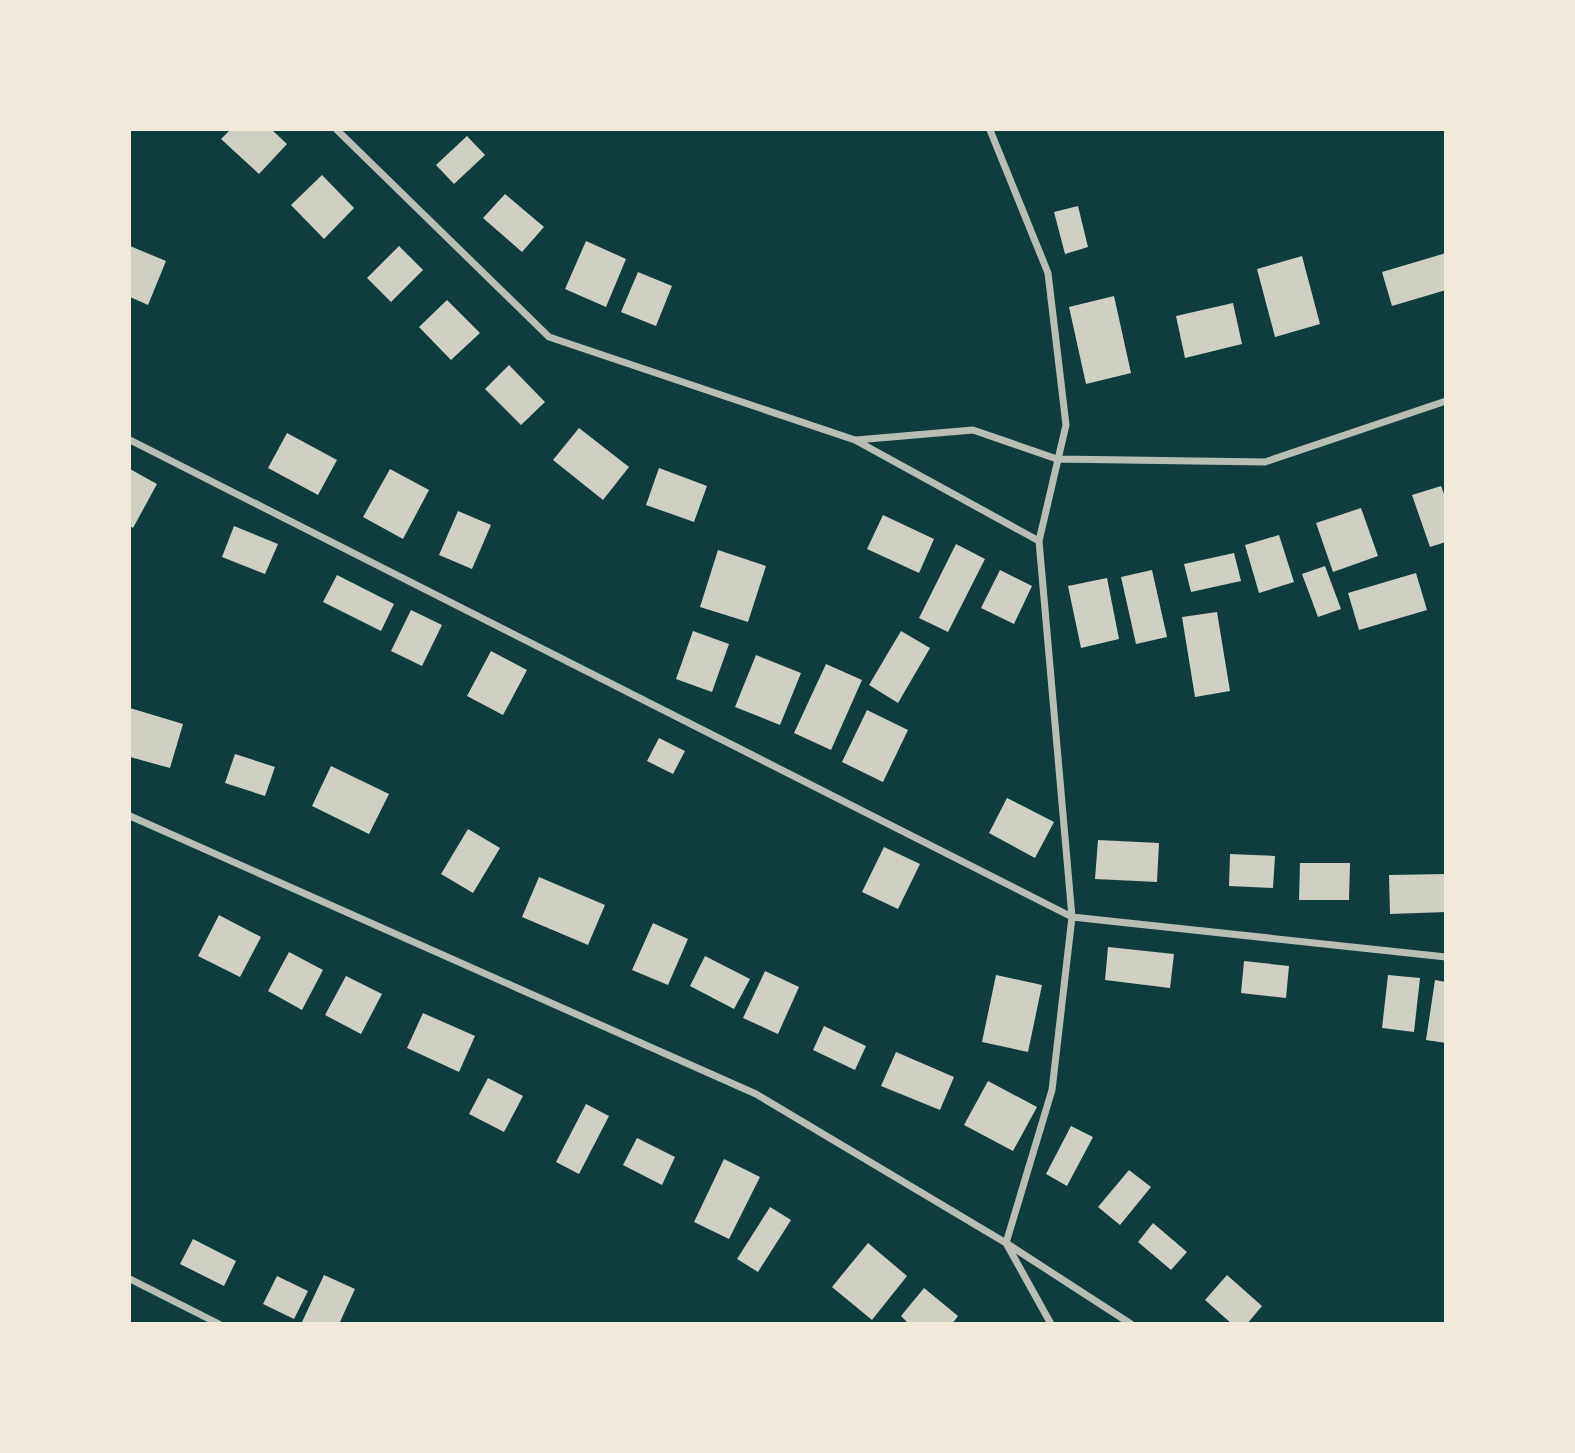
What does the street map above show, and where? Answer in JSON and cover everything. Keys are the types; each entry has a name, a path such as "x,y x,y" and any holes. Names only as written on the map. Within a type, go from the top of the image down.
{"street":[{"path":"337,130 548,337 855,440 1038,541"},
{"path":"990,130 1048,273 1066,425 1038,541 1072,917 1052,1090 1006,1243 1051,1324"},
{"path":"855,440 973,430 1057,459 1265,462 1446,401"},
{"path":"130,440 1072,917 1446,957"},
{"path":"130,816 756,1094 1006,1243 1131,1324"},
{"path":"130,1279 219,1324"}],"building":[{"path":"230,130 272,130 287,144 259,174 221,139"},
{"path":"467,136 485,155 454,184 436,165"},
{"path":"322,175 354,208 324,239 291,205"},
{"path":"505,194 544,227 522,252 483,218"},
{"path":"1078,206 1088,247 1065,254 1054,212"},
{"path":"586,241 626,259 606,307 565,289"},
{"path":"130,246 166,261 148,305 130,297"},
{"path":"399,246 423,270 391,302 367,278"},
{"path":"1446,253 1446,290 1392,306 1382,272"},
{"path":"1302,256 1320,324 1275,337 1257,269"},
{"path":"638,272 672,286 656,326 621,312"},
{"path":"1114,296 1131,373 1086,384 1069,307"},
{"path":"447,300 480,333 451,360 419,327"},
{"path":"1233,303 1242,344 1185,358 1176,316"},
{"path":"509,365 545,402 521,425 485,389"},
{"path":"579,428 629,467 603,500 553,460"},
{"path":"287,433 337,460 318,495 268,468"},
{"path":"659,468 707,486 694,522 646,505"},
{"path":"130,469 157,484 133,528 130,526"},
{"path":"390,469 429,490 403,539 363,517"},
{"path":"1441,486 1446,499 1446,542 1430,547 1412,495"},
{"path":"1361,508 1378,556 1333,572 1316,523"},
{"path":"458,511 491,525 472,569 439,555"},
{"path":"883,515 934,539 919,573 867,549"},
{"path":"234,526 278,544 265,574 222,557"},
{"path":"1279,535 1294,582 1259,593 1245,545"},
{"path":"956,544 985,559 948,632 919,618"},
{"path":"718,550 766,566 748,622 700,607"},
{"path":"1234,553 1241,581 1191,592 1184,564"},
{"path":"1325,566 1341,609 1318,617 1302,574"},
{"path":"1000,570 1032,586 1014,624 981,608"},
{"path":"1152,570 1167,637 1136,644 1121,577"},
{"path":"1416,573 1427,610 1359,630 1348,593"},
{"path":"337,575 394,604 381,631 323,602"},
{"path":"1107,578 1119,639 1081,648 1068,586"},
{"path":"411,610 442,625 422,666 391,651"},
{"path":"1217,612 1230,691 1195,697 1182,617"},
{"path":"693,631 729,644 712,692 676,679"},
{"path":"901,631 930,648 898,703 869,685"},
{"path":"491,651 527,670 503,715 467,696"},
{"path":"756,655 801,673 780,725 735,707"},
{"path":"826,664 862,680 831,750 794,733"},
{"path":"130,708 183,724 170,768 130,757"},
{"path":"867,710 908,730 883,782 842,762"},
{"path":"659,738 685,751 673,774 647,761"},
{"path":"235,754 275,767 265,796 225,783"},
{"path":"331,766 389,794 369,834 312,806"},
{"path":"1007,798 1054,822 1035,858 989,833"},
{"path":"468,829 500,848 473,893 441,874"},
{"path":"1098,840 1159,843 1157,882 1095,879"},
{"path":"884,847 920,864 898,909 862,892"},
{"path":"1230,854 1275,856 1273,888 1229,886"},
{"path":"1300,863 1350,863 1349,900 1299,900"},
{"path":"1446,874 1446,912 1390,914 1389,875"},
{"path":"539,877 605,905 588,945 522,917"},
{"path":"219,915 261,937 240,977 198,956"},
{"path":"653,923 688,939 668,985 632,970"},
{"path":"1108,947 1174,954 1170,988 1105,980"},
{"path":"289,952 323,970 302,1010 268,991"},
{"path":"705,956 750,979 734,1009 690,986"},
{"path":"1244,961 1289,966 1286,998 1241,993"},
{"path":"765,971 799,987 778,1034 743,1018"},
{"path":"996,975 1042,985 1028,1052 982,1042"},
{"path":"1388,975 1420,978 1414,1032 1382,1028"},
{"path":"346,976 382,994 361,1034 325,1015"},
{"path":"1435,980 1446,982 1446,1043 1426,1040"},
{"path":"423,1013 475,1036 459,1072 407,1048"},
{"path":"824,1026 866,1046 855,1070 813,1050"},
{"path":"896,1052 954,1077 940,1110 881,1086"},
{"path":"488,1078 523,1096 504,1132 469,1114"},
{"path":"988,1081 1037,1107 1013,1151 964,1125"},
{"path":"586,1104 609,1116 579,1174 556,1162"},
{"path":"1071,1126 1093,1137 1067,1186 1046,1174"},
{"path":"637,1138 675,1157 662,1185 623,1165"},
{"path":"724,1159 760,1177 729,1239 694,1222"},
{"path":"1129,1170 1151,1187 1120,1225 1098,1207"},
{"path":"770,1207 791,1220 758,1272 737,1259"},
{"path":"1153,1223 1187,1252 1171,1270 1138,1242"},
{"path":"193,1239 236,1261 224,1286 180,1264"},
{"path":"868,1243 907,1276 872,1320 832,1287"},
{"path":"324,1275 355,1289 339,1324 306,1324 302,1322"},
{"path":"1227,1275 1262,1306 1247,1324 1232,1324 1205,1300"},
{"path":"277,1276 308,1291 294,1319 263,1304"},
{"path":"924,1288 958,1316 952,1324 909,1324 901,1316"}]}
